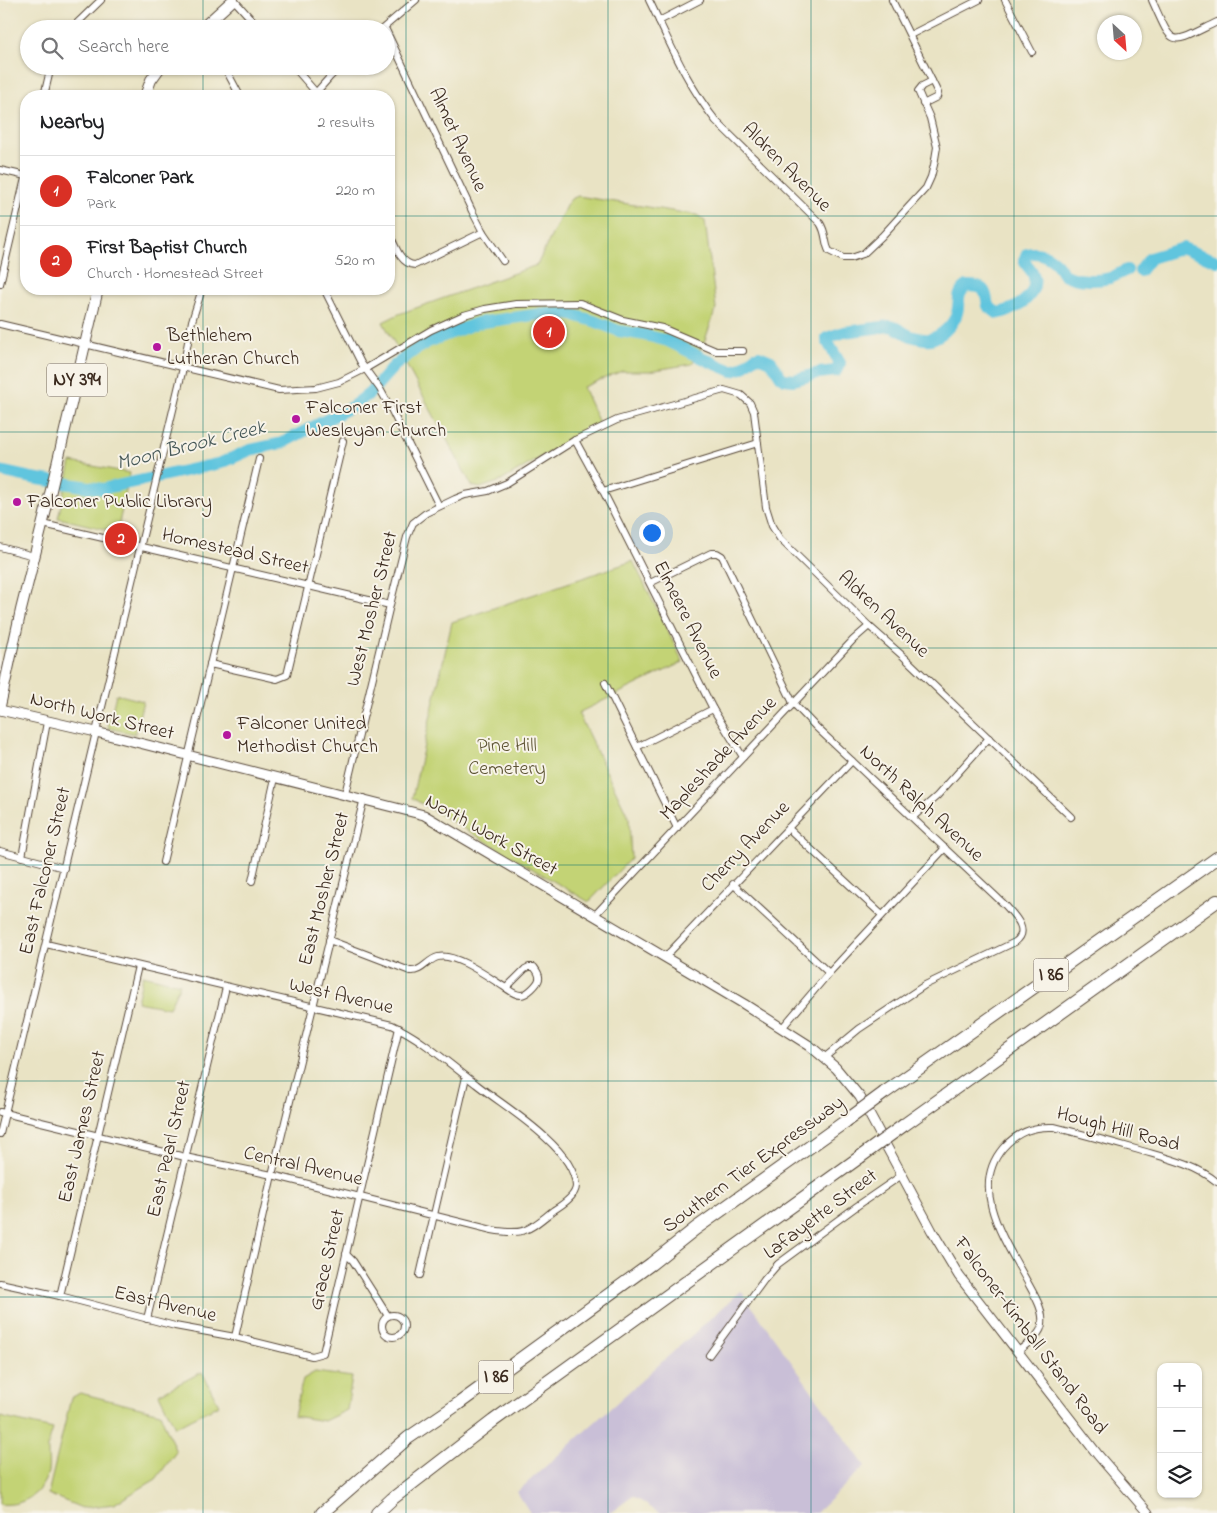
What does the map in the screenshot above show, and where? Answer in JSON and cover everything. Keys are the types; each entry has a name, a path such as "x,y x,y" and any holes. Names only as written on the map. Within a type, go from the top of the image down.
{"highway":[{"name":"Southern Tier Expressway","path":"322,1513 408,1438 458,1404 884,1093 1217,858"},
{"name":"I 86","path":"377,1513 392,1499 493,1421 1217,901"}],"main road":[{"path":"211,20 234,0"},
{"path":"147,90 155,75"},
{"name":"NY 394","path":"0,706 97,295"}],"street":[{"path":"80,20 101,0"},
{"path":"234,0 252,20"},
{"path":"394,20 416,0"},
{"name":"Aldren Avenue","path":"649,0 683,70 705,107 716,121 820,223 826,233 826,243 829,251 843,258 857,257 869,250 926,188 934,165 937,147 930,118 918,94 918,89 932,81"},
{"path":"659,21 700,0"},
{"path":"892,0 938,96 924,104"},
{"path":"910,35 978,0"},
{"path":"1005,0 1032,52"},
{"path":"1152,0 1167,33 1174,39 1182,39 1217,22"},
{"name":"Almet Avenue","path":"395,49 483,232 502,261"},
{"path":"46,90 50,75"},
{"path":"229,75 237,90"},
{"path":"300,75 312,90"},
{"path":"320,90 334,75"},
{"path":"0,170 20,175"},
{"path":"0,284 20,201"},
{"path":"395,244 401,256 410,265 421,263 483,232"},
{"name":"East Falconer Street","path":"0,1134 2,1113 46,944 183,368 192,321 200,295"},
{"path":"327,295 365,369 380,389 439,506"},
{"path":"0,324 280,390 326,387 365,369 431,330 464,315 485,309 516,304 580,303 623,320 662,328 716,351 743,351"},
{"name":"West Mosher Street","path":"345,794 410,529 418,518 439,506 465,495 488,491 507,484 575,440 609,423 717,391 731,391 744,398"},
{"name":"Aldren Avenue","path":"744,398 750,403 754,412 766,507 772,526 780,539 1071,817"},
{"name":"Elmeere Avenue","path":"575,440 603,490 713,709 743,757"},
{"path":"210,664 277,680 283,678 288,672 343,441"},
{"path":"603,490 758,443"},
{"path":"163,862 259,459"},
{"name":"Homestead Street","path":"43,524 390,605"},
{"path":"0,548 34,556"},
{"name":"North Ralph Avenue","path":"650,583 711,553 717,553 722,556 794,703 815,726 1005,905 1019,922 1022,931 1019,939 1015,942 940,977 907,996 859,1029 824,1058"},
{"name":"Mapleshade Avenue","path":"594,916 853,640 869,626"},
{"path":"604,683 677,828"},
{"path":"637,747 713,709"},
{"name":"North Work Street","path":"0,710 96,732 188,757 364,798 424,815 782,1028 836,1068 860,1096 885,1143"},
{"path":"22,857 47,722"},
{"path":"912,817 937,796 989,738"},
{"name":"Cherry Avenue","path":"665,957 852,761"},
{"path":"252,881 275,778"},
{"name":"East Mosher Street","path":"235,1337 272,1175 364,798"},
{"path":"788,828 882,915"},
{"path":"782,1028 828,973 945,848"},
{"path":"0,851 64,868"},
{"path":"733,884 828,973"},
{"path":"329,940 415,972 436,958 450,958 517,995 525,994 538,982 540,976 534,968 529,967 506,988"},
{"name":"West Avenue","path":"46,944 399,1028 421,1042 546,1138 568,1165 575,1180"},
{"name":"East James Street","path":"60,1296 138,966"},
{"name":"East Pearl Street","path":"147,1319 226,987"},
{"name":"Grace Street","path":"322,1353 399,1028"},
{"path":"420,1275 466,1077"},
{"name":"Central Avenue","path":"2,1113 185,1157 272,1175 492,1230 513,1233 524,1231 573,1195 576,1188 575,1180"},
{"name":"Hough Hill Road","path":"1017,1352 1039,1332 1042,1324 1035,1296 996,1221 989,1203 988,1188 991,1171 996,1159 1008,1142 1018,1134 1029,1129 1040,1126 1054,1127 1193,1167 1217,1182"},
{"name":"Falconer-Kimball Stand Road","path":"885,1143 932,1231 959,1276 1098,1455 1148,1513"},
{"name":"Lafayette Street","path":"708,1355 778,1264 902,1175"},
{"path":"346,1254 353,1261 388,1316"},
{"name":"East Avenue","path":"0,1283 60,1296 175,1326 235,1337 312,1356 322,1353"}],"shaded area":[{"path":"741,1291 865,1466 816,1513 659,1513 633,1496 610,1513 530,1513 517,1492"}],"green space":[{"path":"578,196 697,215 705,221 716,308 704,343 692,364 649,371 622,371 583,387 599,423 501,481 480,488 472,486 383,322 399,314 537,265 567,204 571,199"},
{"path":"71,462 130,473 117,532 58,518"},
{"name":"Pine Hill Cemetery","path":"633,561 683,662 578,713 629,818 631,858 589,902 412,798 452,622"},
{"path":"116,694 143,701 135,734 108,728"},
{"path":"143,975 180,984 169,1008 137,1002"},
{"path":"202,1372 219,1405 175,1427 159,1394"},
{"path":"315,1372 352,1377 347,1410 324,1421 294,1416 303,1379"},
{"path":"80,1393 160,1413 176,1452 156,1479 114,1504 82,1508 48,1494 71,1398"},
{"path":"0,1417 53,1429 48,1446 48,1472 45,1480 36,1493 16,1503 0,1504"}],"waterway":[{"name":"Moon Brook Creek","path":"1140,271 1150,258 1183,248 1217,261"},
{"name":"Moon Brook Creek","path":"0,471 102,489 221,463 250,450 282,443 353,406 370,393 394,366 415,350 426,343 477,323 541,314 570,314 619,331 668,341 732,371 742,368 759,356 771,361 781,377 794,380 819,373 836,371 840,363 827,338 844,332 890,326 922,339 938,336 953,321 957,313 961,292 967,286 978,287 984,290 988,306 997,313 1017,306 1029,297 1034,284 1034,277 1024,260 1027,254 1036,253 1050,258 1066,276 1078,279 1105,279 1127,270"}],"place":[{"name":"Falconer Park","path":"549,332"},
{"name":"Bethlehem Lutheran Church","path":"157,347"},
{"name":"Falconer First Wesleyan Church","path":"296,419"},
{"name":"Falconer Public Library","path":"17,502"},
{"name":"First Baptist Church","path":"121,539"},
{"name":"Falconer United Methodist Church","path":"227,735"}]}
